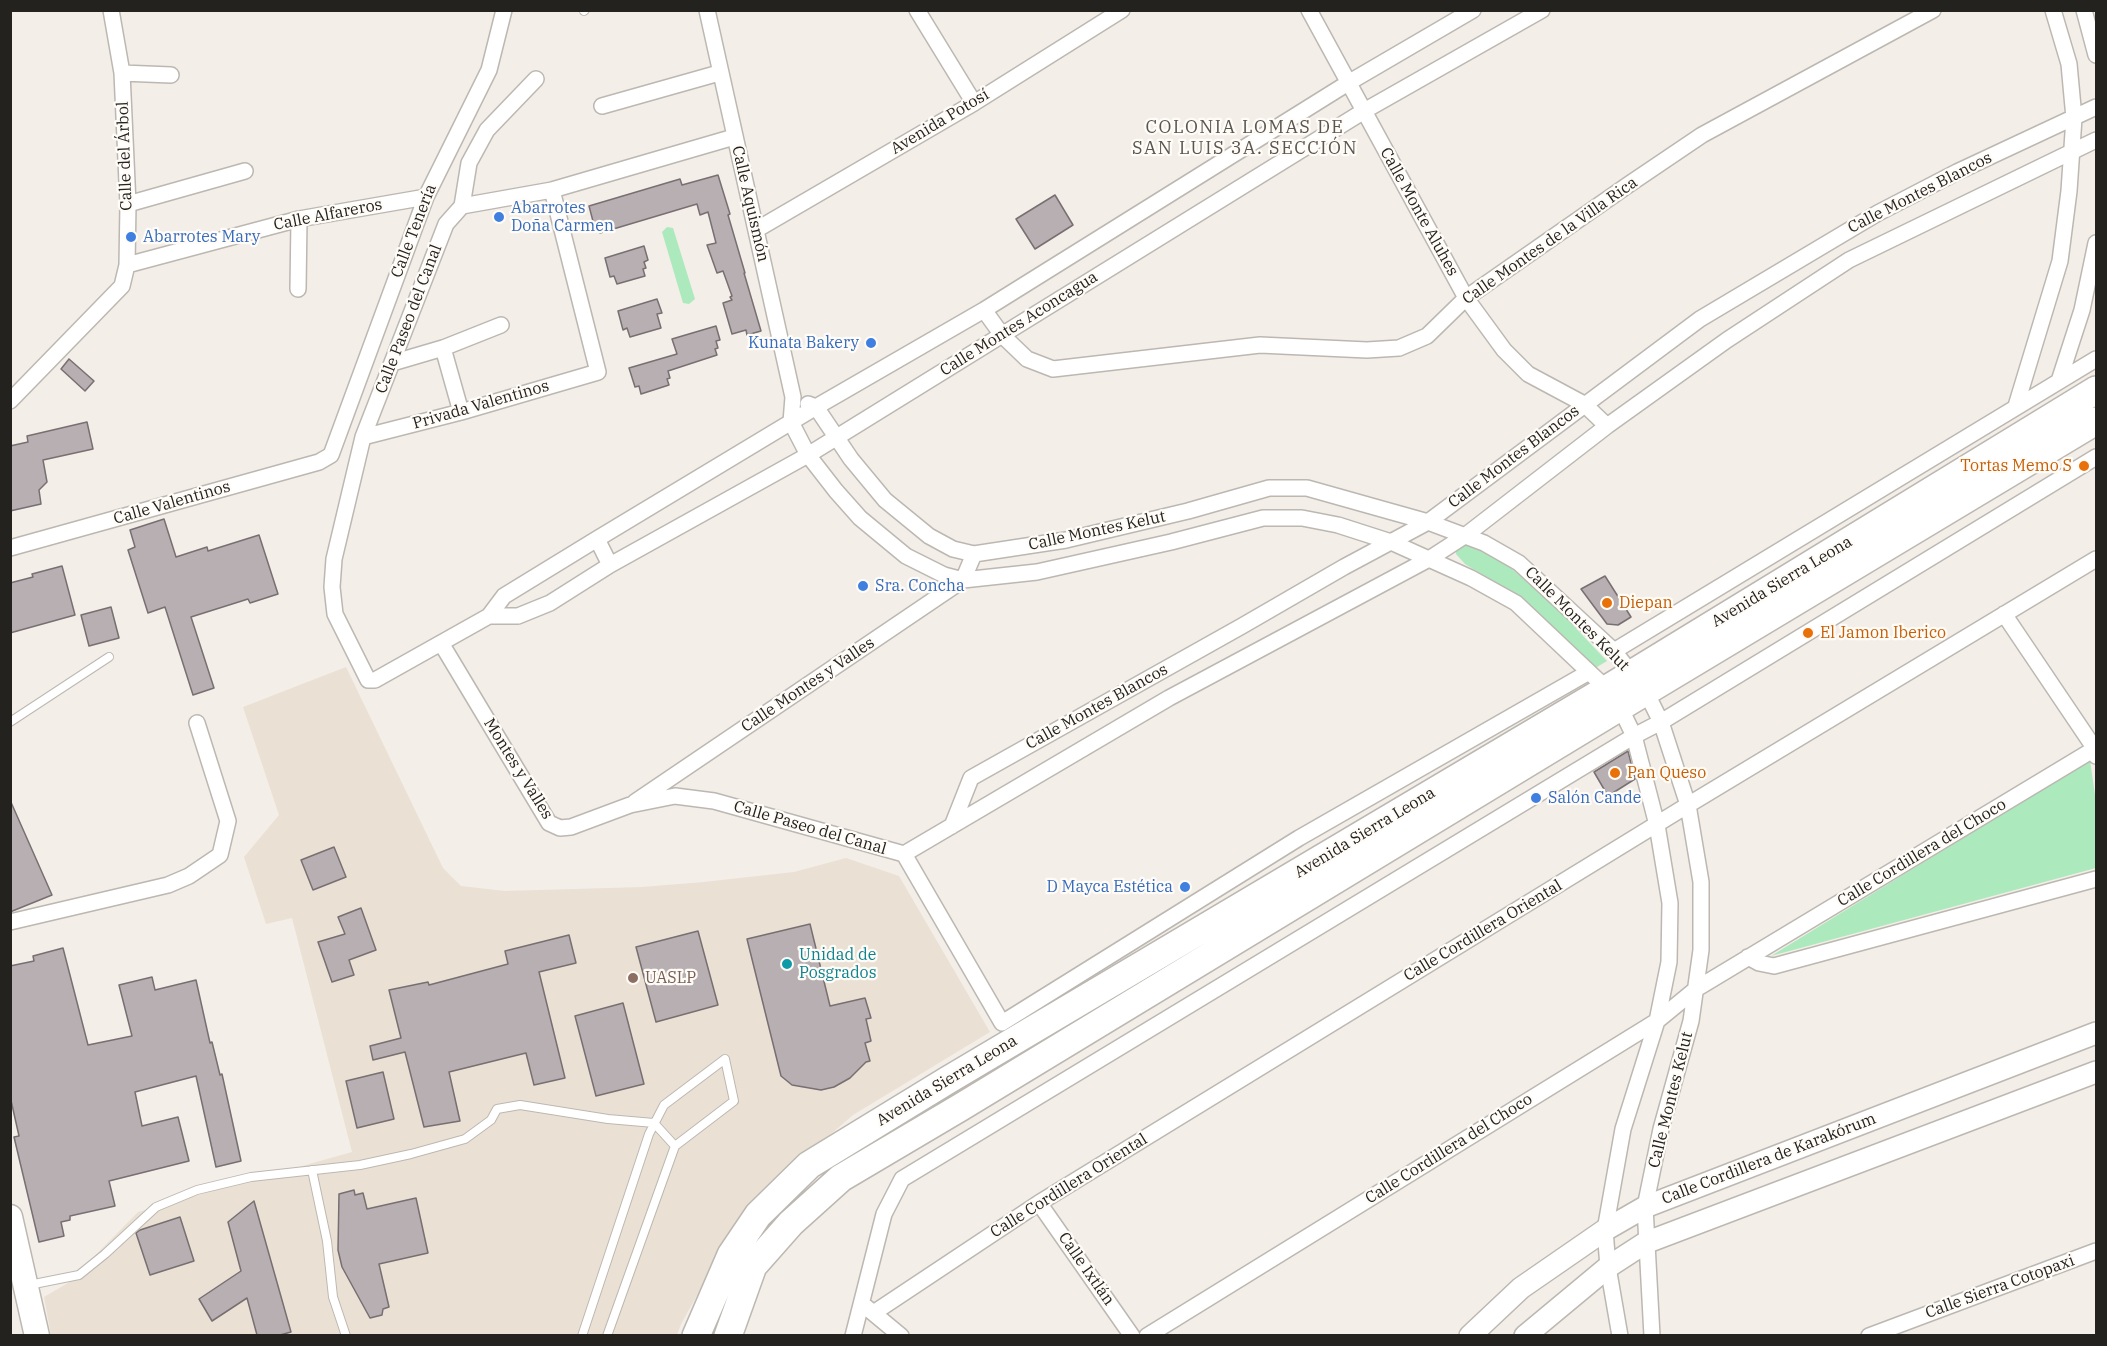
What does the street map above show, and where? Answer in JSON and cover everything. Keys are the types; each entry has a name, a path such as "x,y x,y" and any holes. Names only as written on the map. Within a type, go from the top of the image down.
{"highway":[{"name":"Avenida Sierra Leona","path":"1639,683 2097,390"},
{"name":"Avenida Sierra Leona","path":"728,1335 753,1266 791,1222 841,1178 961,1107 1415,817 1606,689 1639,683 2097,422"},
{"name":"Avenida Sierra Leona","path":"699,1330 732,1255 758,1215 809,1165 1415,817"}],"main road":[{"path":"10,1217 37,1335"}],"street":[{"name":"Calle del Árbol","path":"10,401 122,286 127,265 128,204 122,73 111,10"},
{"name":"Calle Tenería","path":"331,455 426,197 489,70 504,10"},
{"name":"Calle Aquismón","path":"707,10 719,73 793,397 790,422"},
{"path":"917,10 974,103"},
{"name":"Avenida Potosí","path":"756,230 974,103 1122,10"},
{"name":"Calle Monte Aluhes","path":"1309,10 1466,298 1504,350 1528,374 1584,404 1607,426"},
{"name":"Calle Montes Aconcagua","path":"368,680 375,680 489,616 504,596 790,422 984,310 1348,83 1473,10"},
{"name":"Calle Montes Aconcagua","path":"489,616 518,616 550,603 610,565 808,455 1364,111 1542,10"},
{"name":"Calle Montes de la Villa Rica","path":"984,310 1002,335 1027,359 1053,369 1260,345 1367,350 1399,348 1427,336 1466,298 1702,135 1933,10"},
{"path":"2016,406 2060,261 2072,153 2074,118 2069,64 2053,10"},
{"path":"2084,10 2097,55"},
{"path":"122,73 171,75"},
{"path":"602,106 719,73"},
{"path":"536,79 487,130 469,163 462,206 552,189 734,137"},
{"name":"Calle Montes Blancos","path":"952,826 971,778 1428,522 1700,320 1878,213 1957,172 2097,107"},
{"name":"Calle Montes Blancos","path":"904,854 1169,698 1429,559 1466,535 1607,426 1727,340 1849,260 2097,140"},
{"path":"128,204 244,171"},
{"name":"Privada Valentinos","path":"363,437 461,412 598,372 552,189"},
{"name":"Calle Alfareros","path":"127,265 299,219 426,197"},
{"name":"Calle Paseo del Canal","path":"368,680 335,614 332,587 334,559 363,437 446,224 462,206"},
{"path":"298,289 299,219"},
{"path":"2059,381 2082,310 2097,243"},
{"path":"392,363 444,348 501,325"},
{"path":"444,348 461,412"},
{"name":"Avenida Sierra Leona","path":"1614,651 2097,359"},
{"path":"793,397 816,407"},
{"name":"Calle Montes Kelut","path":"816,407 851,459 885,500 929,536 953,549 974,554 1065,540 1188,511 1269,488 1308,488 1466,535 1519,563 1614,651 1639,683 1661,722 1688,805 1701,882 1701,950 1689,1034 1661,1129 1645,1207 1652,1335"},
{"name":"Calle Montes Kelut","path":"790,422 808,455 860,518 906,556 944,575 963,580 1037,572 1172,542 1263,518 1302,518 1338,525 1391,543 1471,578 1516,603 1606,689 1634,736 1657,825 1670,903 1669,962 1657,1021 1623,1129 1605,1230 1608,1267 1620,1335"},
{"name":"Calle Valentinos","path":"10,548 319,462 331,455"},
{"path":"853,1335 884,1214 902,1179 2097,457"},
{"path":"597,539 610,565"},
{"path":"963,580 974,554"},
{"name":"Calle Cordillera Oriental","path":"875,1312 1039,1203 1688,805 2097,559"},
{"name":"Calle Montes y Valles","path":"630,805 963,580"},
{"path":"2004,614 2096,751"},
{"name":"Montes y Valles","path":"441,643 549,823 560,828 571,827 630,805"},
{"name":"Avenida Sierra Leona","path":"1002,1023 1299,838 1606,689"},
{"path":"10,922 168,885 189,876 219,855 228,822 197,723"},
{"name":"Calle Cordillera del Choco","path":"1147,1335 1657,1021 1696,989 1748,957 2096,751"},
{"name":"Calle Paseo del Canal","path":"630,805 675,796 714,801 904,854 1002,1023"},
{"path":"1748,957 1759,963 1774,966 2097,879"},
{"name":"Calle Cordillera de Karakórum","path":"1470,1335 1521,1288 1605,1230 1645,1207 2097,1033"},
{"name":"Calle Cordillera de Karakórum","path":"1525,1335 1608,1267 1646,1243 2097,1072"},
{"name":"Calle Ixtlán","path":"1039,1203 1132,1335"},
{"name":"Calle Sierra Cotopaxi","path":"1869,1335 2097,1251"},
{"path":"861,1304 875,1312 901,1335"}],"lane":[{"path":"10,722 110,657"},
{"path":"582,1335 654,1123 664,1105 725,1059 734,1101 675,1146 607,1335"},
{"path":"27,1286 78,1275 105,1254 156,1207 197,1190 251,1177 360,1165 411,1154 465,1139 491,1120 497,1108 520,1105 608,1119 654,1123 675,1146"},
{"path":"312,1170 327,1241 333,1297 345,1335"}],"shaded area":[{"name":"UASLP","path":"346,667 443,868 461,886 505,891 642,887 794,872 846,858 899,876 990,1032 853,1115 748,1205 677,1335 51,1335 44,1297 68,1283 138,1212 352,1152 292,918 266,924 244,857 279,815 243,707"}],"green space":[{"path":"667,227 673,228 695,299 689,304 683,303 662,232"},
{"path":"1473,542 1502,561 1550,601 1607,661 1592,670 1516,595 1465,564 1456,554 1456,548 1461,543"},
{"path":"2090,760 2096,802 2096,868 1771,956"}],"building":[{"path":"718,175 761,331 747,335 746,330 732,334 723,303 732,300 730,297 732,296 723,271 717,273 707,245 716,243 708,212 700,215 697,204 600,233 598,224 594,225 589,206 680,179 682,185"},
{"path":"1055,195 1073,225 1035,249 1016,219"},
{"path":"644,246 648,260 644,262 645,276 617,284 614,276 610,277 605,258"},
{"path":"657,299 662,313 657,314 661,328 630,337 627,328 623,330 618,311"},
{"path":"716,326 720,340 716,341 717,355 668,371 669,385 641,394 639,386 635,387 629,368 677,354 672,339"},
{"path":"69,359 94,381 85,391 61,369"},
{"path":"87,422 93,449 43,460 47,482 39,490 41,504 10,511 10,446 28,442 27,436"},
{"path":"164,519 176,557 207,547 208,551 259,535 278,594 250,603 248,599 191,617 214,688 193,695 165,607 148,613 128,550 135,547 130,530"},
{"path":"62,566 75,615 10,633 10,583"},
{"name":"Diepan","path":"1605,576 1631,617 1618,625 1607,624 1581,589"},
{"path":"111,607 119,638 89,646 81,615"},
{"name":"Pan Queso","path":"1628,751 1635,779 1608,796 1594,772"},
{"path":"10,800 52,895 10,912"},
{"path":"334,847 346,877 313,890 301,860"},
{"path":"361,908 376,950 349,960 354,975 332,982 318,942 345,934 338,917"},
{"path":"810,924 830,1006 865,998 871,1018 866,1019 871,1041 865,1043 870,1061 866,1062 850,1078 834,1087 821,1090 792,1085 781,1076 747,939"},
{"path":"698,931 718,1005 656,1022 636,947"},
{"path":"569,935 576,963 539,972 565,1078 534,1085 526,1053 449,1072 460,1121 424,1127 405,1052 373,1060 370,1046 401,1038 389,990 428,982 429,985 508,964 505,951"},
{"path":"63,948 88,1045 132,1036 119,985 152,977 155,990 196,980 210,1043 212,1042 220,1075 222,1074 241,1161 216,1167 196,1076 135,1092 142,1126 178,1117 189,1161 109,1181 115,1206 70,1216 70,1220 61,1222 64,1236 39,1242 14,1137 19,1136 10,1096 10,966 34,961 33,956"},
{"path":"623,1003 644,1084 596,1096 575,1016"},
{"path":"383,1072 394,1119 357,1128 346,1081"},
{"path":"354,1190 355,1195 363,1193 367,1209 416,1198 428,1253 379,1264 389,1307 383,1309 382,1315 370,1318 342,1267 338,1250 339,1194"},
{"path":"254,1201 291,1332 280,1335 257,1335 247,1298 212,1321 199,1299 241,1271 228,1222"},
{"path":"180,1217 194,1261 150,1275 136,1233"}],"place":[{"name":"Abarrotes Doña Carmen","path":"499,217"},
{"name":"Abarrotes Mary","path":"131,237"},
{"name":"Kunata Bakery","path":"871,343"},
{"name":"Tortas Memo S","path":"2084,466"},
{"name":"Sra. Concha","path":"863,586"},
{"name":"Diepan","path":"1607,603"},
{"name":"El Jamon Iberico","path":"1808,633"},
{"name":"Pan Queso","path":"1615,773"},
{"name":"Salón Cande","path":"1536,798"},
{"name":"D Mayca Estética","path":"1185,887"},
{"name":"Unidad de Posgrados","path":"787,964"},
{"name":"UASLP","path":"633,978"}],"district":[{"name":"COLONIA LOMAS DE SAN LUIS 3A. SECCIÓN","path":"1245,138"}]}
